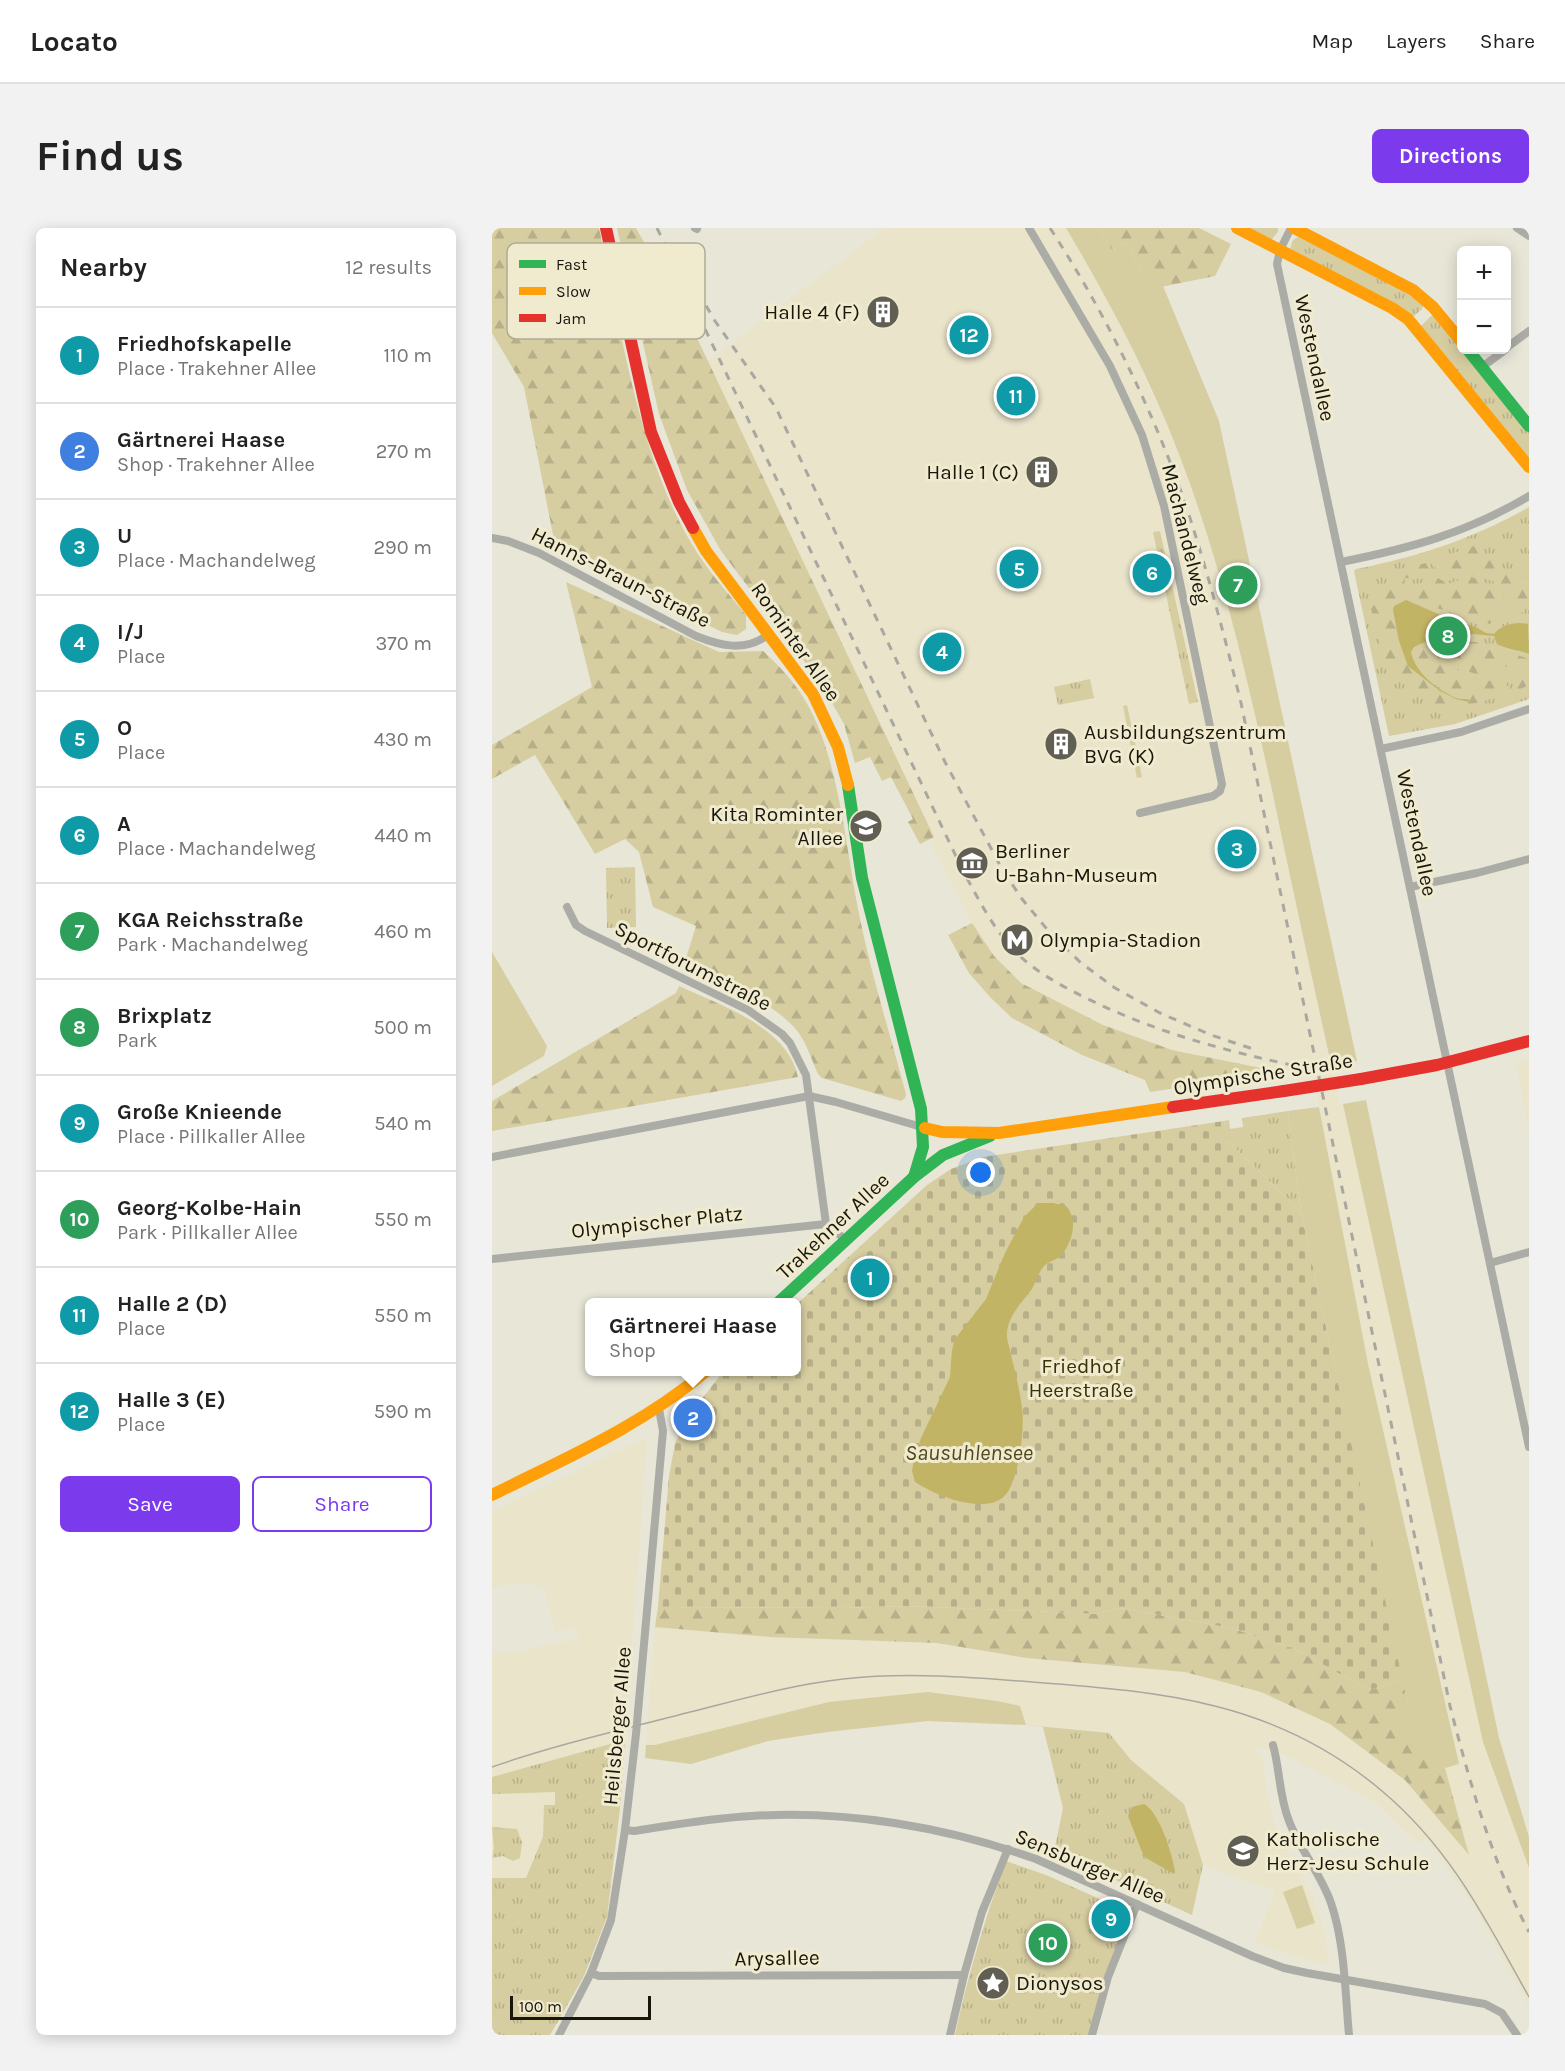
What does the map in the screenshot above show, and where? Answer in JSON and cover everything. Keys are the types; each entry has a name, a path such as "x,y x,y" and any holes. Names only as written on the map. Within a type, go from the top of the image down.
{"main road":[{"name":"Rominter Allee","path":"606,228 609,243"},
{"path":"1237,228 1392,308 1414,324 1529,467"},
{"path":"1292,228 1413,290 1432,307 1457,336"},
{"name":"Rominter Allee","path":"630,339 651,432 679,502 706,551 813,694 838,747 847,779 860,870 925,1128"},
{"path":"1471,354 1529,426"},
{"name":"Olympische Straße","path":"925,1128 942,1132 999,1133 1361,1079 1447,1062 1529,1041"},
{"path":"914,1177 922,1160 925,1128"},
{"name":"Olympische Straße","path":"914,1177 943,1155 999,1133"},
{"name":"Trakehner Allee","path":"783,1298 914,1177"},
{"path":"492,1496 659,1409 700,1376"}],"street":[{"name":"Machandelweg","path":"1029,228 1110,366 1142,435 1164,506 1222,784 1220,791 1213,796 1140,813"},
{"name":"Westendallee","path":"1292,228 1280,250 1277,264 1345,561 1381,749 1529,1447"},
{"path":"1517,228 1529,237"},
{"path":"1511,345 1529,330"},
{"path":"1482,367 1499,354"},
{"path":"1345,561 1392,552 1437,539 1502,512 1529,496"},
{"name":"Hanns-Braun-Straße","path":"492,538 508,541 539,553 696,636 719,645 755,643 768,634"},
{"path":"1381,749 1461,732 1529,709"},
{"path":"1410,887 1529,859"},
{"name":"Sportforumstraße","path":"567,907 576,925 585,931 748,1010 775,1028 796,1053 806,1075 809,1096"},
{"path":"492,1157 809,1096 925,1128"},
{"path":"809,1096 826,1224 846,1240"},
{"name":"Olympischer Platz","path":"492,1259 826,1224"},
{"path":"1490,1263 1529,1252"},
{"name":"Heilsberger Allee","path":"559,2035 591,1973 611,1920 625,1830 636,1734 663,1431 659,1409"},
{"path":"1273,1744 1280,1790 1289,1822 1331,1902 1338,1931 1349,2035"},
{"name":"Sensburger Allee","path":"625,1830 634,1831 752,1816 820,1816 910,1826 1008,1849 1063,1870 1252,1956 1284,1968 1485,2004 1502,2013 1517,2035"},
{"path":"950,2035 982,1912 1008,1849"},
{"path":"1092,2035 1108,1977 1137,1904"},
{"name":"Arysallee","path":"591,1973 599,1976 964,1975"}],"shaded area":[{"path":"885,228 1066,228 1101,287 1179,453 1202,518 1242,653 1339,1104 1343,1104 1483,1742 1529,1868 1529,2007 1472,1902 1426,1839 1417,1843 1376,1803 1290,1757 1264,1749 1255,1747 1263,1759 1266,1789 1273,1818 1280,1837 1314,1899 1324,1932 1329,1960 1325,1963 1297,1957 1255,1943 1275,1891 1203,1865 1184,1804 1131,1760 1108,1733 1026,1725 1020,1706 928,1692 646,1745 655,1627 770,1637 937,1643 1027,1658 1185,1672 1261,1692 1330,1724 1405,1780 1469,1853 1445,1768 1459,1764 1368,1364 1312,1068 1280,1072 1172,1050 1103,1025 1021,983 994,956 972,923 929,840 934,836 708,361"},
{"path":"1529,1060 1529,1133 1516,1062"},
{"path":"645,1438 647,1442 625,1740 492,1777 492,1654 525,1651 580,1638 575,1629 555,1632 544,1588 531,1583 492,1588 492,1512"},
{"path":"555,1791 555,1805 544,1806 543,1837 526,1878 492,1878 492,1794"}],"green space":[{"path":"492,228 599,228 602,243 507,243 507,339 622,339 635,396 661,479 678,518 703,562 746,615 746,629 737,635 722,632 556,550 524,387 492,333"},
{"path":"617,228 636,228 644,243 620,243"},
{"path":"1066,228 1098,228 1112,250 1126,242 1151,289 1163,286 1219,421 1357,1061 1331,1064 1243,663 1194,495 1167,425 1141,367 1098,283"},
{"path":"1098,228 1199,228 1231,244 1215,276 1151,289 1126,242 1112,250"},
{"path":"1242,228 1278,228 1278,232 1271,240"},
{"path":"1298,237 1402,289 1423,305 1422,309 1414,316 1410,316 1290,249 1293,240"},
{"path":"1431,316 1437,317 1457,342 1457,354 1467,354 1529,432 1529,464 1421,326"},
{"path":"642,339 697,339 934,837 920,844 908,822 913,819 891,777 882,781 870,757 855,763 844,724 820,682 721,551 687,490 659,414"},
{"path":"1529,507 1529,699 1455,724 1389,736 1354,571 1445,545 1487,528"},
{"path":"1160,531 1198,702 1189,704 1153,532"},
{"path":"1477,545 1490,561 1504,569 1514,571 1520,578 1529,578 1529,604 1523,613 1509,605 1496,582 1465,573 1448,581 1443,578 1431,561"},
{"path":"1426,563 1435,574 1412,580 1405,578 1404,585 1411,586 1438,578 1448,584 1469,576 1492,585 1503,604 1490,624 1410,600 1393,610 1399,641 1408,666 1445,694 1469,702 1434,684 1414,662 1411,652 1419,643 1443,642 1436,657 1466,675 1481,680 1497,681 1508,686 1511,693 1441,713 1439,707 1396,679 1389,679 1371,609 1392,571"},
{"path":"566,582 719,652 763,651 796,686 821,733 836,783 864,936 906,1094 901,1101 822,1078 802,1038 791,1024 773,1009 683,968 696,926 653,907 639,852 625,839 595,854 535,755 492,779 492,745 592,687"},
{"path":"1463,642 1480,642 1529,659 1529,685 1516,691 1513,683 1517,675 1513,668 1506,666 1498,670 1497,678 1481,676 1467,671 1440,655 1447,646"},
{"path":"1090,679 1094,698 1058,705 1054,687"},
{"path":"1127,705 1142,777 1137,778 1123,706"},
{"path":"635,867 636,927 607,928 606,868"},
{"path":"972,923 994,956 1021,983 1103,1025 1172,1050 1280,1072 1150,1092 1145,1080 1082,1055 1012,1018 969,973 948,935"},
{"path":"492,952 547,1046 544,1056 492,1086"},
{"path":"679,986 732,1010 767,1031 781,1044 792,1060 798,1077 492,1131 492,1101 676,993"},
{"path":"1366,1100 1499,1738 1529,1837 1529,1868 1483,1742 1343,1104"},
{"path":"1319,1107 1368,1364 1459,1764 1445,1768 1395,1719 1408,1705 1301,1212 1288,1111"},
{"path":"1288,1111 1301,1212 1228,1141 1224,1121 1229,1120 1230,1129 1243,1127 1242,1118"},
{"name":"Friedhof Heerstraße","path":"1224,1121 1228,1141 1301,1212 1403,1680 1369,1690 1295,1649 1231,1628 1121,1608 1097,1614 908,1606 658,1607 669,1476 675,1443 692,1411 720,1376 801,1376 801,1300 927,1185 951,1169 983,1157"},
{"path":"908,1606 1097,1614 1121,1608 1231,1628 1295,1649 1369,1690 1403,1680 1408,1705 1396,1719 1445,1768 1469,1855 1405,1780 1330,1724 1261,1692 1185,1672 1027,1658 937,1643 770,1637 655,1627 658,1607"},
{"path":"928,1692 1020,1706 1026,1725 928,1721 768,1741 691,1764 645,1758 646,1745 655,1745 829,1702"},
{"path":"1026,1725 1109,1733 1131,1760 1184,1804 1203,1865 1192,1915 1054,1852 1063,1808 1043,1727"},
{"path":"625,1740 620,1808 607,1917 584,1976 550,2035 492,2035 492,1878 526,1878 543,1837 544,1805 555,1805 555,1792 492,1794 492,1777"},
{"path":"492,1827 517,1829 522,1842 520,1858 513,1861 503,1856 492,1858 494,1848"},
{"path":"1006,1861 1046,1875 1129,1912 1106,1973 1089,2035 955,2035 978,1947"},
{"path":"1302,1885 1315,1923 1297,1929 1283,1892"}],"water":[{"path":"1406,600 1486,633 1494,634 1501,628 1514,623 1528,624 1529,654 1497,644 1494,636 1473,634 1452,641 1425,642 1414,647 1411,652 1413,660 1428,680 1456,698 1470,700 1469,702 1456,699 1440,691 1408,666 1399,641 1393,610 1394,606"},
{"name":"Sausuhlensee","path":"1038,1203 1066,1206 1072,1218 1073,1231 1065,1251 1043,1267 1008,1326 1007,1338 1019,1388 1023,1417 1016,1470 1007,1493 1001,1499 981,1504 957,1501 915,1482 912,1471 914,1459 921,1438 950,1377 955,1339 986,1299 1005,1253 1024,1217"},
{"path":"1144,1804 1160,1825 1168,1845 1174,1874 1146,1858 1142,1852 1128,1816 1132,1807"}],"tram line":[{"path":"492,1767 588,1738 764,1693 843,1679 890,1676 985,1678 1127,1691 1217,1706 1301,1737 1342,1761 1382,1791 1406,1813 1428,1837 1465,1887 1498,1940 1529,1997"}],"railway":[{"path":"657,228 664,243"},
{"path":"1050,228 1107,325 1156,427 1183,497 1214,600 1241,703 1450,1706 1483,1822 1504,1878 1529,1932"},
{"path":"705,304 776,408 945,762 1002,869 1022,899 1051,934 1081,963 1115,988 1160,1013 1211,1035 1253,1049"},
{"path":"705,329 963,871 985,911 1004,939 1029,964 1047,977 1114,1011 1192,1040 1301,1067"}],"traffic: fast":[{"path":"1471,354 1529,426"},
{"path":"848,785 862,878 921,1109 923,1147 914,1177"},
{"path":"783,1298 914,1177 943,1155 990,1136"}],"traffic: slow":[{"path":"1237,228 1392,308 1408,319 1529,467"},
{"path":"1294,228 1413,290 1433,307 1457,336"},
{"path":"693,528 706,551 813,694 838,747 848,785"},
{"path":"925,1128 942,1132 999,1133 1173,1107"},
{"path":"492,1495 629,1425 700,1376"}],"traffic: jam":[{"path":"606,228 609,243"},
{"path":"630,339 651,432 679,502 693,528"},
{"path":"1361,1079 1437,1065 1529,1041"},
{"path":"1284,1091 1361,1079"},
{"path":"1173,1107 1284,1091"}],"place":[{"name":"Halle 4 (F)","path":"883,312"},
{"name":"Halle 3 (E)","path":"969,335"},
{"name":"Halle 2 (D)","path":"1016,396"},
{"name":"Halle 1 (C)","path":"1042,472"},
{"name":"O","path":"1019,569"},
{"name":"A","path":"1152,573"},
{"name":"KGA Reichsstraße","path":"1238,585"},
{"name":"Brixplatz","path":"1448,636"},
{"name":"I/J","path":"942,652"},
{"name":"Ausbildungszentrum BVG (K)","path":"1061,744"},
{"name":"Kita Rominter Allee","path":"866,826"},
{"name":"U","path":"1237,849"},
{"name":"Berliner U-Bahn-Museum","path":"972,863"},
{"name":"Olympia-Stadion","path":"1017,940"},
{"name":"Friedhofskapelle","path":"870,1278"},
{"name":"Gärtnerei Haase","path":"693,1418"},
{"name":"Katholische Herz-Jesu Schule","path":"1243,1851"},
{"name":"Große Knieende","path":"1111,1919"},
{"name":"Georg-Kolbe-Hain","path":"1048,1943"},
{"name":"Dionysos","path":"993,1983"}]}
